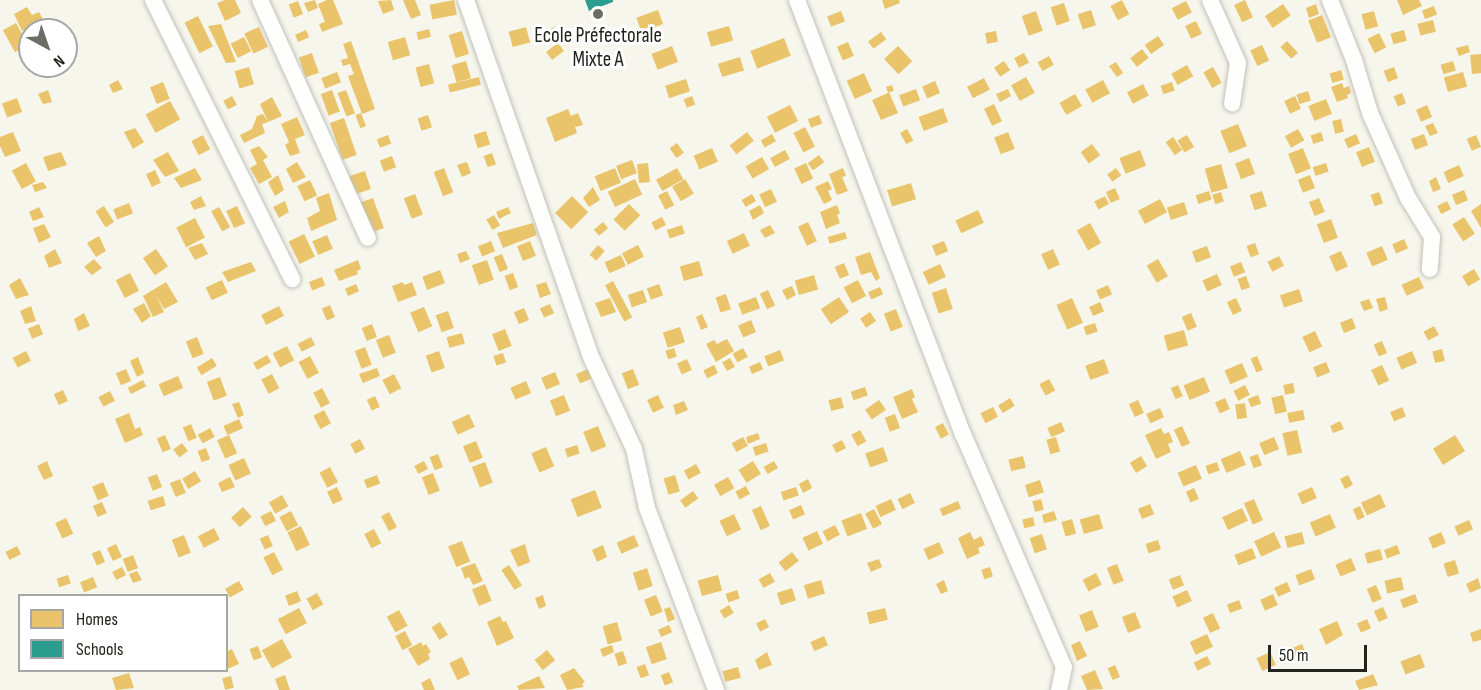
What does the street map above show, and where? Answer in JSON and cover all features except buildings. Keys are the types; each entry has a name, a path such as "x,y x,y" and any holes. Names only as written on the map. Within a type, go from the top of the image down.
{"street":[{"path":"153,0 292,279"},
{"path":"260,0 368,238"},
{"path":"466,0 591,357 634,449 647,508 716,690"},
{"path":"797,0 963,434 1065,667 1059,690"},
{"path":"1210,0 1238,63 1232,104"},
{"path":"1330,0 1354,60 1370,113 1408,198 1432,237 1431,269"}],"place":[{"name":"Ecole Préfectorale Mixte A","path":"598,14"}]}
